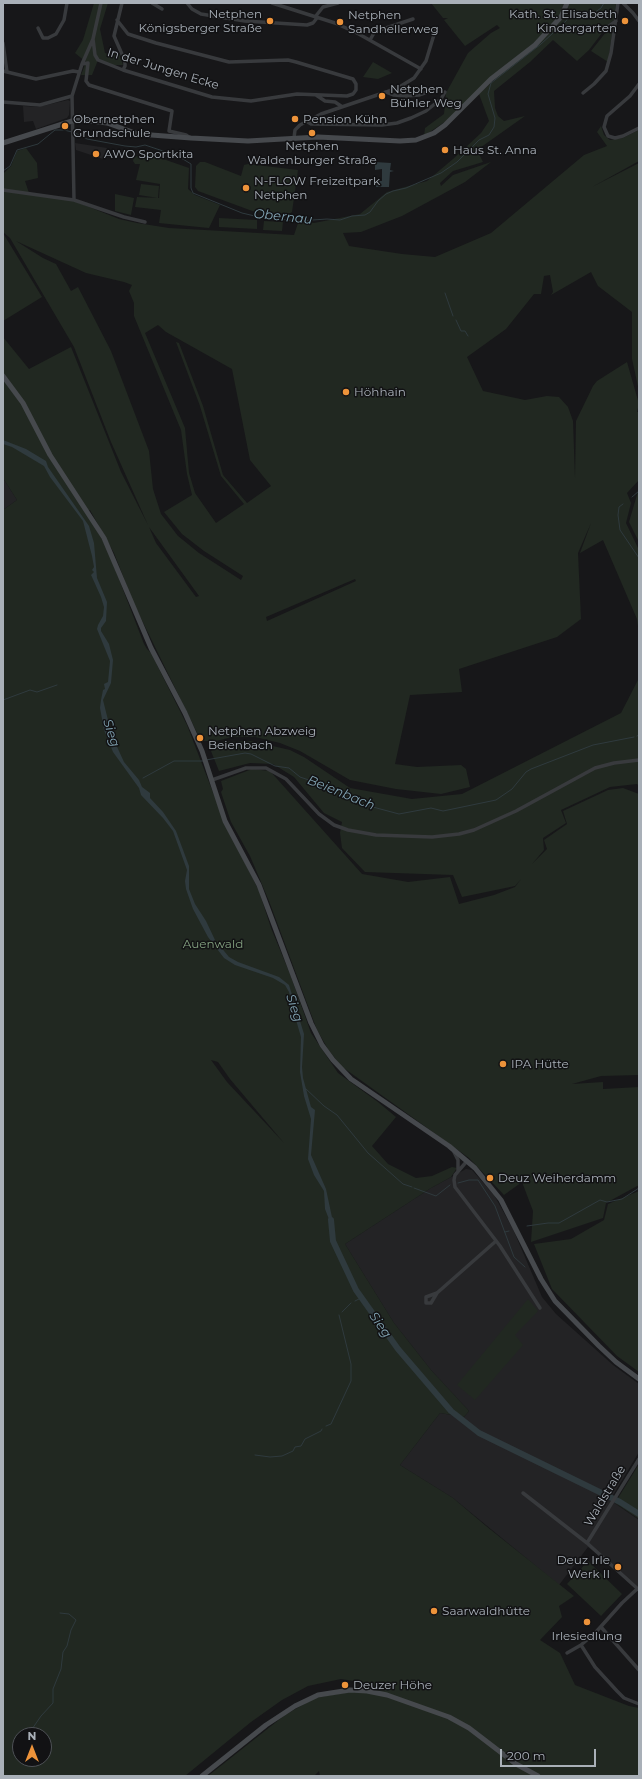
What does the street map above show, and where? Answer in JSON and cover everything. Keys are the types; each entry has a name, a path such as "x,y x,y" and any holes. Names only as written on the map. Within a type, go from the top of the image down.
{"main road":[{"path":"3,143 72,121 103,122 138,134 248,141 323,137 406,141 421,138 434,133 450,121 491,79 535,45 561,17 567,3"},
{"path":"3,376 23,403 50,455 104,538 151,648 185,713 202,751 225,821 259,885 310,1023 326,1052 345,1074 452,1148 480,1173 501,1200 541,1279 555,1301 616,1362 639,1379"},
{"path":"202,1776 266,1725 295,1706 318,1696 350,1690 367,1691 387,1695 449,1717 469,1728 516,1764 538,1776"}],"street":[{"path":"38,28 43,38 48,38 56,34 64,20 67,3"},
{"path":"74,200 72,96 82,64 93,40 101,3"},
{"path":"122,3 116,20 114,36 125,61 123,70"},
{"path":"152,3 162,9"},
{"path":"187,3 192,9 201,14 244,21 307,25 313,23 323,7 338,3"},
{"path":"272,3 335,23 370,40 421,69"},
{"path":"583,93 606,71 610,60 618,3"},
{"path":"623,3 634,13 639,21"},
{"path":"370,40 374,34 380,30 413,19"},
{"name":"In der Jungen Ecke","path":"93,40 95,55 97,58 123,70 212,97 251,100 297,94 346,96 353,94 356,90 356,84 352,79 346,76 288,60 229,62 128,34 116,20"},
{"path":"609,26 616,20"},
{"path":"294,138 295,130 306,121 341,106 386,92 408,82 421,69 426,61 436,28"},
{"path":"3,43 5,72 30,79 36,79 73,71 79,72"},
{"path":"82,64 88,63 86,81 89,85 172,111 169,131 186,135 190,138"},
{"path":"639,84 630,96 607,116 604,127 608,136 615,138 623,136 639,128"},
{"path":"386,92 394,95 406,96 419,95 430,91"},
{"path":"306,121 311,124 397,123 426,110 441,99 445,92"},
{"name":"In der Jungen Ecke","path":"316,95 325,101 335,102 341,106"},
{"path":"3,102 40,105 72,96"},
{"path":"3,190 74,200 124,217 145,222"},
{"path":"212,780 246,768 266,768 286,779 319,814 334,825 348,830 376,836 432,837 459,834 474,830 516,811 596,768 614,763 639,760"},
{"path":"452,1148 458,1160 458,1171"},
{"path":"467,1161 454,1178 455,1187 496,1241 540,1308"},
{"path":"437,1292 496,1241"},
{"name":"Waldstraße","path":"587,1543 639,1459"},
{"name":"Waldstraße","path":"523,1494 587,1543 638,1589"},
{"path":"567,1653 581,1645 601,1627 622,1603 638,1589"},
{"path":"601,1627 639,1670"},
{"path":"581,1645 595,1667 617,1691 624,1698 639,1704"}],"shaded area":[{"path":"68,100 70,101 69,115 67,118 36,129 33,121 24,122 23,106 38,107"},
{"name":"AWO Sportkita","path":"75,143 107,148 103,159 76,150"},
{"path":"3,478 17,500 3,510"},
{"path":"466,1169 472,1170 494,1195 513,1229 542,1297 556,1314 613,1365 639,1384 639,1452 610,1500 639,1520 639,1588 588,1547 559,1585 453,1498 400,1465 440,1413 464,1417 469,1411 431,1370 394,1323 345,1244 431,1188"}],"green space":[{"path":"94,3 108,3 100,29 105,53 112,55 119,53 123,65 112,65 98,60 92,75 81,75 86,62 75,53 83,40"},
{"path":"431,3 564,3 560,15 534,45 490,78 449,119 424,136 425,128 444,114 446,93 468,53 491,33 500,28 497,25 465,46 444,20 448,18 443,18"},
{"name":"Auenwald","path":"569,3 616,3 615,19 608,25 589,50 577,61 553,40 530,62 494,91 495,108 498,116 504,121 525,116 477,150 483,162 453,171 440,183 441,186 453,175 491,162 465,182 402,216 361,232 343,233 349,246 402,254 435,257 491,233 584,155 607,146 597,132 601,126 604,135 610,140 623,138 639,130 639,161 592,187 639,163 639,391 632,359 632,312 598,286 591,272 551,295 553,292 550,275 544,276 541,294 534,294 506,329 467,357 483,391 525,400 547,396 559,397 568,407 573,421 575,478 576,421 593,386 597,381 627,362 639,404 637,412 639,412 639,480 627,493 631,503 626,523 639,550 639,634 637,619 603,540 580,553 591,523 578,553 581,619 557,637 459,669 462,692 410,695 395,764 417,767 461,765 466,769 470,787 441,794 396,789 350,780 300,751 280,743 255,737 232,737 216,741 201,741 134,604 114,553 90,510 86,512 107,548 144,644 151,653 187,725 224,821 259,891 271,928 290,974 311,1033 338,1073 396,1117 372,1146 388,1164 416,1178 432,1176 452,1167 457,1168 451,1177 431,1188 345,1244 394,1323 431,1370 469,1411 464,1417 440,1413 400,1465 453,1498 574,1596 559,1606 562,1617 540,1640 560,1653 575,1685 629,1706 639,1708 639,1776 320,1776 319,1771 314,1776 208,1776 285,1715 315,1698 366,1689 360,1682 341,1679 308,1686 282,1700 251,1722 185,1776 3,1776 3,510 17,500 3,478 3,337 29,369 71,347 121,472 148,525 111,442 74,347 10,238 3,232 3,174 11,166 17,151 26,148 37,163 38,178 25,181 29,193 72,200 119,219 137,223 169,228 294,235 299,220 314,223 360,214 387,192 427,181 481,133 489,121 479,94 563,17","holes":["16,241 86,273 132,285 129,291 134,303 134,316 181,430 187,474 192,495 164,512 182,534 204,551 243,576 241,580 199,553 178,536 161,514 153,489 149,451 111,351 78,287 71,291 56,264 43,258","158,325 166,332 232,369 250,460 271,486 247,503 223,475 203,406 179,343 176,342 200,406 221,476 244,504 216,523 195,493 189,473 185,428 145,333","149,527 199,596 196,597 156,543","355,579 356,581 267,621 266,617","211,1060 218,1062 230,1079 284,1143 227,1082"]},
{"path":"610,27 613,27 608,62 591,51"},
{"path":"373,62 392,73 378,79 363,77"},
{"path":"143,152 189,168 188,189 195,195 220,205 209,228 159,223 161,210 135,207 137,197 159,198 160,184 136,180 140,164 135,164 133,161 134,157 137,156 142,158"},
{"name":"N-FLOW Freizeitpark Netphen","path":"200,162 205,162 241,176 244,165 248,164 298,170 292,212 289,214 255,212 198,191 195,187 196,166"},
{"path":"141,184 159,186 158,198 139,195"},
{"path":"115,194 134,198 131,215 115,211"},
{"path":"219,218 257,220 257,229 219,227"},
{"path":"264,221 283,222 282,231 263,230"},
{"path":"3,233 42,297 3,321"},
{"path":"639,488 639,542 629,522"},
{"path":"639,678 639,786 637,784 610,787 561,810 566,823 543,838 544,850 532,864 547,849 544,840 567,824 563,811 608,790 623,788 639,794 639,1075 601,1076 572,1084 603,1082 603,1089 639,1087 639,1185 606,1203 603,1218 531,1242 533,1211 522,1182 504,1195 469,1158 341,1066 328,1049 317,1030 269,901 250,856 231,822 221,792 223,789 221,781 252,769 270,771 362,874 408,882 450,877 459,904 494,895 515,887 521,879 515,886 462,897 453,875 365,872 342,848 340,833 342,822 324,813 294,777 273,764 250,763 219,771 211,751 220,742 251,741 290,750 304,757 350,788 412,799 462,794 621,713"},
{"path":"639,1191 639,1372 617,1356 552,1289 534,1244 571,1239 604,1220 608,1204"},
{"path":"528,1299 538,1311 515,1335 523,1345 475,1400 457,1385"},
{"path":"639,1464 639,1519 615,1503"},
{"path":"588,1561 622,1594 601,1616 567,1584"}],"water":[{"path":"375,162 391,163 390,170 394,171 390,172 389,187 376,187 376,181 382,181 382,169 375,170"},
{"path":"3,440 26,449 46,461 48,467 89,526 94,543 97,578 107,602 106,621 101,628 101,631 109,644 113,660 111,683 103,700 110,728 124,762 139,780 142,787 150,793 150,798 163,812 176,831 189,866 189,889 195,904 206,921 215,940 229,957 238,962 279,977 289,985 304,1034 302,1067 303,1078 311,1107 315,1110 311,1155 326,1189 333,1222 332,1227 325,1209 324,1191 314,1175 308,1159 311,1119 304,1096 300,1072 301,1037 289,992 285,985 273,978 235,965 224,958 208,937 193,909 186,889 185,881 187,870 173,831 141,795 139,788 113,752 104,730 100,708 103,690 105,689 104,684 108,682 110,661 97,629 103,616 104,607 91,575 94,572 92,570 94,567 83,521 50,477 44,466 12,447 3,444"}],"waterway":[{"name":"Obernau","path":"75,133 87,139 125,146 136,147 145,145 178,156 191,164 191,188 193,193 242,213 259,217 298,221 327,219 340,220 352,216 365,215 370,212 378,201 386,194 406,188 441,173 457,162 479,140 489,135 494,127 495,118 488,94 491,83 541,44 566,21 572,12 594,13 601,8 604,3"},
{"name":"Obernau","path":"3,171 10,166 17,150 38,144 55,130 72,132"},
{"path":"445,293 453,316"},
{"path":"456,320 461,331 465,331 468,336"},
{"path":"632,497 639,491"},
{"path":"623,504 619,507 618,515 620,530 639,558"},
{"path":"3,700 30,690 37,692 57,685"},
{"name":"Beienbach","path":"206,760 245,753 251,754 275,766 289,768 300,777 344,792 358,803 399,814 431,808 443,811 496,800 512,789 526,772 531,769 593,745 634,737"},
{"name":"Beienbach","path":"143,778 174,761 203,761"},
{"path":"305,1088 324,1106 337,1115 368,1153 403,1184 412,1187"},
{"path":"458,1183 469,1180 478,1180 495,1206 514,1257 525,1267"},
{"path":"414,1188 436,1196 450,1185"},
{"path":"527,1226 559,1223 600,1200 607,1202 622,1199 639,1188"},
{"name":"Sieg","path":"331,1220 333,1241 356,1290 398,1349 451,1411 479,1433 620,1502 639,1514"},
{"path":"505,1232 509,1231"},
{"name":"Sieg","path":"355,1301 361,1298"},
{"path":"342,1312 351,1303"},
{"path":"326,1426 331,1424 351,1381 351,1364 339,1315"},
{"path":"255,1455 270,1457 282,1456 293,1451 295,1447 301,1446 305,1439 321,1431 322,1429"},
{"path":"33,1727 53,1703 53,1689 61,1669 63,1652 67,1646 71,1630 76,1620 69,1614 60,1613"}],"place":[{"name":"Netphen Königsberger Straße","path":"270,21"},
{"name":"Kath. St. Elisabeth Kindergarten","path":"625,21"},
{"name":"Netphen Sandhellerweg","path":"340,22"},
{"name":"Netphen Bühler Weg","path":"382,96"},
{"name":"Pension Kühn","path":"295,119"},
{"name":"Obernetphen Grundschule","path":"65,126"},
{"name":"Netphen Waldenburger Straße","path":"312,133"},
{"name":"Haus St. Anna","path":"445,150"},
{"name":"AWO Sportkita","path":"96,154"},
{"name":"N-FLOW Freizeitpark Netphen","path":"246,188"},
{"name":"Höhhain","path":"346,392"},
{"name":"Netphen Abzweig Beienbach","path":"200,738"},
{"name":"IPA Hütte","path":"503,1064"},
{"name":"Deuz Weiherdamm","path":"490,1178"},
{"name":"Deuz Irle Werk II","path":"618,1567"},
{"name":"Saarwaldhütte","path":"434,1611"},
{"name":"Irlesiedlung","path":"587,1622"},
{"name":"Deuzer Höhe","path":"345,1685"}]}
